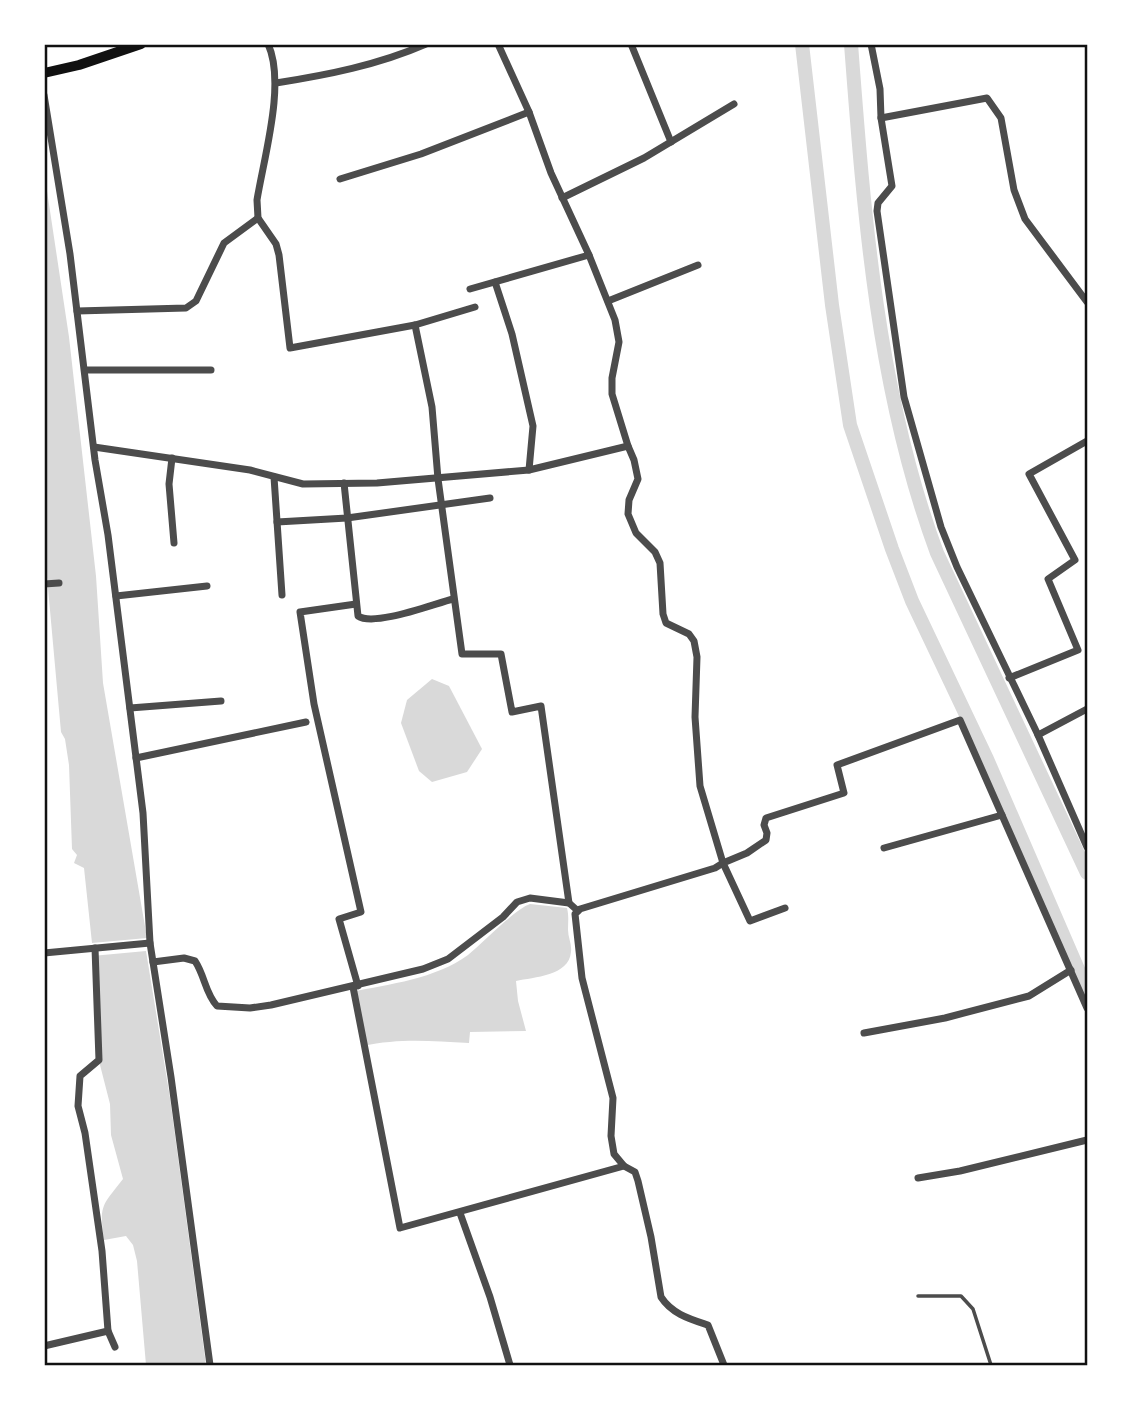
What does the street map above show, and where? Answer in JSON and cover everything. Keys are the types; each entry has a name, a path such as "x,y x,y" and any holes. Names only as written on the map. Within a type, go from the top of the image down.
{"main road":[{"path":"44,73 79,65 141,44"}],"street":[{"path":"268,44 274,57 276,83 257,200 258,218 276,244 279,255 290,348 415,325 475,307"},
{"path":"276,83 337,73 426,44"},
{"path":"498,44 608,301 618,342 612,394 638,480 629,500 628,514 636,533 655,552 660,562 663,614 666,623 688,634 694,641 697,657 695,716 700,786 723,863 750,921 785,908"},
{"path":"631,44 671,142"},
{"path":"870,44 880,89 881,118 892,186 878,203 877,211 904,397 941,527 957,567 1038,735 1087,847"},
{"path":"44,95 116,596 143,813 150,943 210,1365"},
{"path":"881,118 987,98 1001,118 1014,190 1025,219 1087,302"},
{"path":"562,198 671,142 734,104"},
{"path":"341,179 421,154 529,112"},
{"path":"77,311 186,307 196,301 224,243 258,218"},
{"path":"470,289 589,256"},
{"path":"608,301 698,265"},
{"path":"495,282 512,334 533,426 529,470"},
{"path":"415,325 432,407 441,504 462,654 501,654 512,712 541,706 569,903"},
{"path":"85,370 211,370"},
{"path":"1009,678 1077,650 1048,579 1075,560 1030,474 1087,441"},
{"path":"94,447 250,470 303,484 344,484 438,479 529,470 628,446"},
{"path":"172,458 169,484 174,543"},
{"path":"274,477 282,594"},
{"path":"344,484 358,616 367,620 405,613 453,598"},
{"path":"277,522 347,518 490,498"},
{"path":"44,584 58,583"},
{"path":"116,596 207,586"},
{"path":"356,604 300,612 313,704 361,912 340,919 356,986 400,1228 624,1166"},
{"path":"130,708 221,701"},
{"path":"1038,735 1087,709"},
{"path":"724,1365 708,1325 684,1317 667,1306 661,1297 638,1181 635,1172 624,1166 614,1154 611,1136 613,1098 582,978 575,914 578,911 747,853 766,840 766,818 844,793 837,765 960,720 1087,1009"},
{"path":"136,758 306,722"},
{"path":"884,848 1002,815"},
{"path":"153,962 184,958 195,961 202,972 209,997 217,1006 250,1008 405,975 448,959 503,917 517,902 530,898 569,903 578,911"},
{"path":"44,953 150,943"},
{"path":"95,948 99,1060 80,1076 78,1106 85,1133 100,1239 108,1331 115,1347"},
{"path":"864,1033 945,1018 1029,996 1071,970"},
{"path":"918,1178 961,1171 1087,1140"},
{"path":"460,1213 490,1297 510,1365"},
{"path":"44,1346 108,1331"}],"lane":[{"path":"918,1296 961,1296 972,1309 991,1365"}],"shaded area":[{"path":"44,171 69,337 96,576 103,683 147,938 92,943 84,868 74,863 77,855 72,849 69,765 65,739 61,732 44,563"},
{"path":"432,679 449,686 482,749 467,772 432,782 419,771 401,723 407,700"},
{"path":"530,904 567,908 571,949 569,960 557,971 516,981 526,1031 470,1032 469,1043 403,1041 362,1046 351,992 412,980 441,970 468,955 516,912"},
{"path":"146,951 170,1098 206,1365 146,1365 137,1261 133,1245 126,1236 104,1240 102,1212 110,1195 123,1179 111,1135 110,1104 99,1061 92,956"}],"waterway":[{"path":"802,44 832,305 850,425 912,601 987,759 1087,990"},
{"path":"851,44 861,173 876,302 900,429 917,492 937,553 1087,873"}]}
